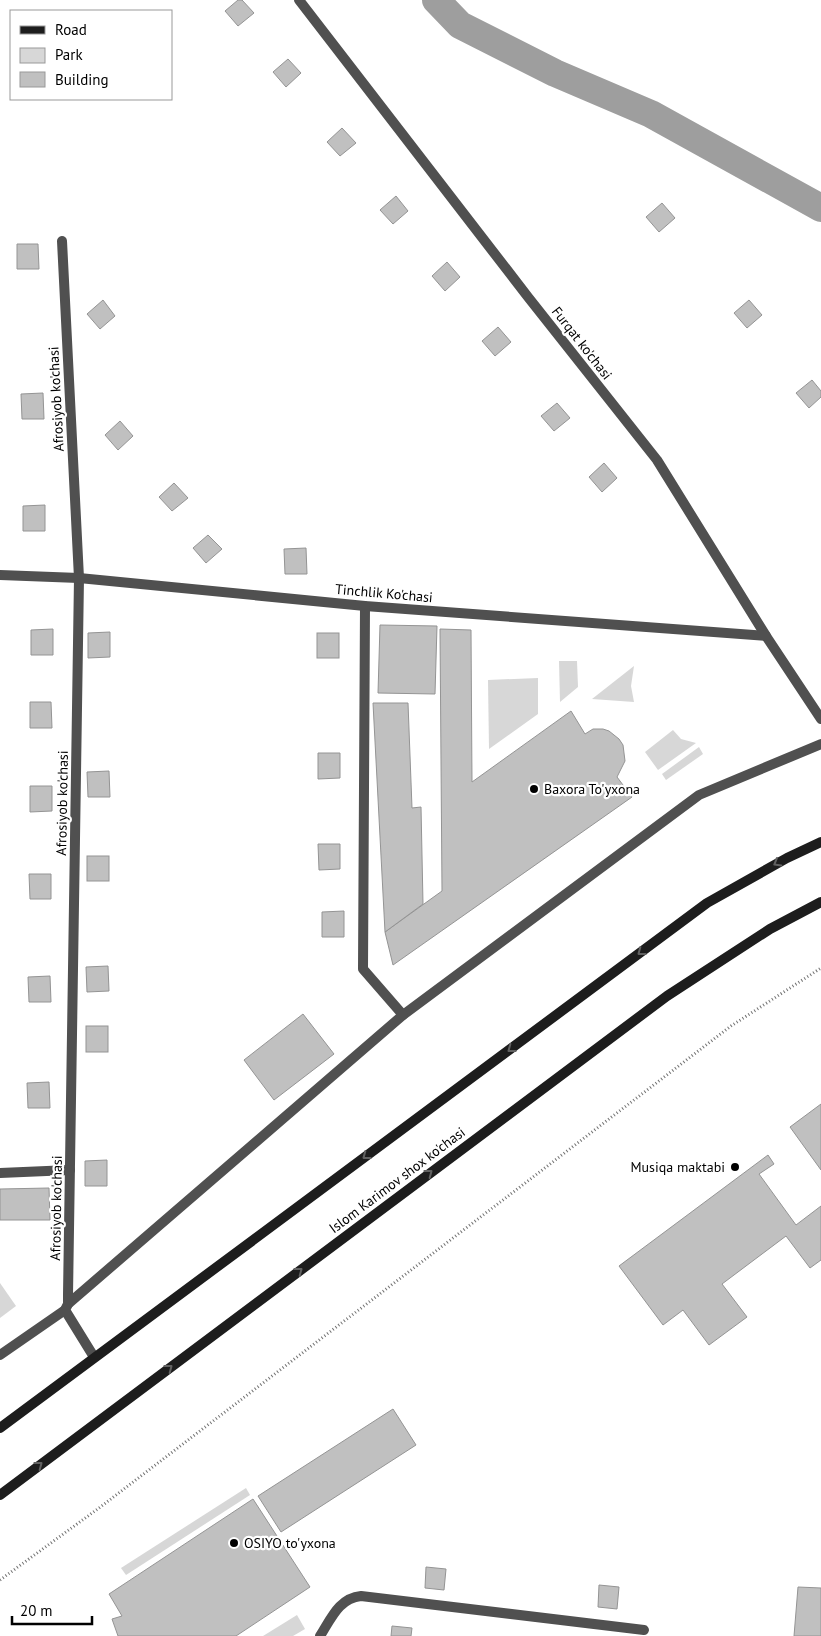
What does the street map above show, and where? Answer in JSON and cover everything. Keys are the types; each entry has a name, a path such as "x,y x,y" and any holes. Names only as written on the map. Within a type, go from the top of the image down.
{"main road":[{"path":"0,1428 707,903 787,858 821,842"},
{"name":"Islom Karimov shox ko'chasi","path":"0,1495 667,996 770,929 821,902"}],"street":[{"name":"Furqat ko'chasi","path":"299,0 528,297 657,460 766,636 821,720"},
{"name":"Afrosiyob ko'chasi","path":"62,241 79,578 70,1170 66,1307"},
{"name":"Tinchlik Ko'chasi","path":"0,575 79,578 365,606 766,636"},
{"path":"365,606 363,969 403,1015"},
{"path":"0,1355 66,1307 403,1015 699,795 821,744"},
{"path":"0,1173 70,1170"},
{"path":"66,1307 94,1357"},
{"path":"320,1636 346,1600 352,1596 644,1630"}],"path":[{"path":"0,1580 99,1508 731,1026 821,968"}],"green space":[{"path":"559,661 577,661 578,687 560,702"},
{"path":"634,666 631,686 634,702 592,699"},
{"path":"538,678 538,714 489,749 488,680"},
{"path":"673,730 681,739 696,743 658,770 645,752"},
{"path":"699,747 703,754 666,780 662,774"},
{"path":"0,1283 16,1306 0,1318"},
{"path":"246,1488 250,1495 126,1575 121,1568"},
{"path":"297,1615 305,1629 293,1636 263,1636"}],"building":[{"path":"238,0 242,0 254,13 238,26 225,11"},
{"path":"288,59 301,73 286,87 273,72"},
{"path":"342,128 356,143 340,156 327,142"},
{"path":"396,196 408,211 393,224 380,210"},
{"path":"662,203 675,218 659,232 646,217"},
{"path":"17,244 38,244 39,269 17,269"},
{"path":"447,262 460,277 445,291 432,276"},
{"path":"103,300 115,316 100,329 87,314"},
{"path":"749,300 762,315 747,328 734,313"},
{"path":"498,327 511,342 495,356 482,341"},
{"path":"812,380 821,391 821,397 809,408 796,393"},
{"path":"43,393 44,419 22,419 21,394"},
{"path":"557,403 570,418 554,431 541,416"},
{"path":"120,421 133,436 118,450 105,435"},
{"path":"604,463 617,478 602,492 589,477"},
{"path":"174,483 188,498 172,511 159,497"},
{"path":"45,505 45,531 23,531 23,506"},
{"path":"208,535 222,549 206,563 193,548"},
{"path":"306,548 307,574 285,574 284,549"},
{"path":"380,625 437,626 435,694 378,693"},
{"path":"53,629 53,655 31,655 31,630"},
{"name":"Baxora To'yxona","path":"440,629 471,630 472,782 571,711 585,734 593,729 603,729 619,739 623,745 625,761 617,777 632,797 393,965 385,932 442,891"},
{"path":"110,632 110,657 88,658 88,633"},
{"path":"317,633 339,633 339,658 317,658"},
{"path":"30,702 51,702 52,728 30,728"},
{"path":"373,703 408,703 412,808 421,807 423,904 385,932"},
{"path":"318,753 340,753 340,778 318,779"},
{"path":"109,771 110,797 88,797 87,772"},
{"path":"30,786 52,786 52,811 30,812"},
{"path":"318,844 340,844 340,869 319,870"},
{"path":"87,856 109,856 109,881 87,881"},
{"path":"29,874 51,874 51,899 30,899"},
{"path":"344,911 344,937 322,937 322,912"},
{"path":"108,966 109,991 87,992 86,967"},
{"path":"50,976 51,1002 29,1002 28,977"},
{"path":"303,1014 334,1054 274,1100 244,1060"},
{"path":"86,1026 108,1026 108,1052 86,1052"},
{"path":"49,1082 50,1108 28,1108 27,1083"},
{"path":"821,1104 821,1170 790,1127"},
{"path":"768,1155 774,1164 759,1174 796,1225 821,1206 821,1260 810,1268 786,1236 722,1284 747,1317 709,1345 683,1310 663,1325 619,1266"},
{"path":"107,1160 107,1186 85,1186 85,1161"},
{"path":"49,1188 50,1220 0,1220 0,1189"},
{"path":"393,1409 416,1445 281,1532 258,1496"},
{"name":"OSIYO to'yxona","path":"253,1499 310,1587 236,1636 118,1636 112,1619 122,1616 109,1594"},
{"path":"426,1567 446,1569 444,1590 425,1588"},
{"path":"599,1585 619,1587 617,1609 598,1607"},
{"path":"798,1587 821,1588 821,1636 794,1636"},
{"path":"392,1626 412,1628 411,1636 391,1636"}],"waterway":[{"path":"436,0 460,25 555,73 651,114 821,208"}],"place":[{"name":"Baxora To'yxona","path":"534,789"},
{"name":"Musiqa maktabi","path":"735,1167"},
{"name":"OSIYO to'yxona","path":"234,1543"}]}
